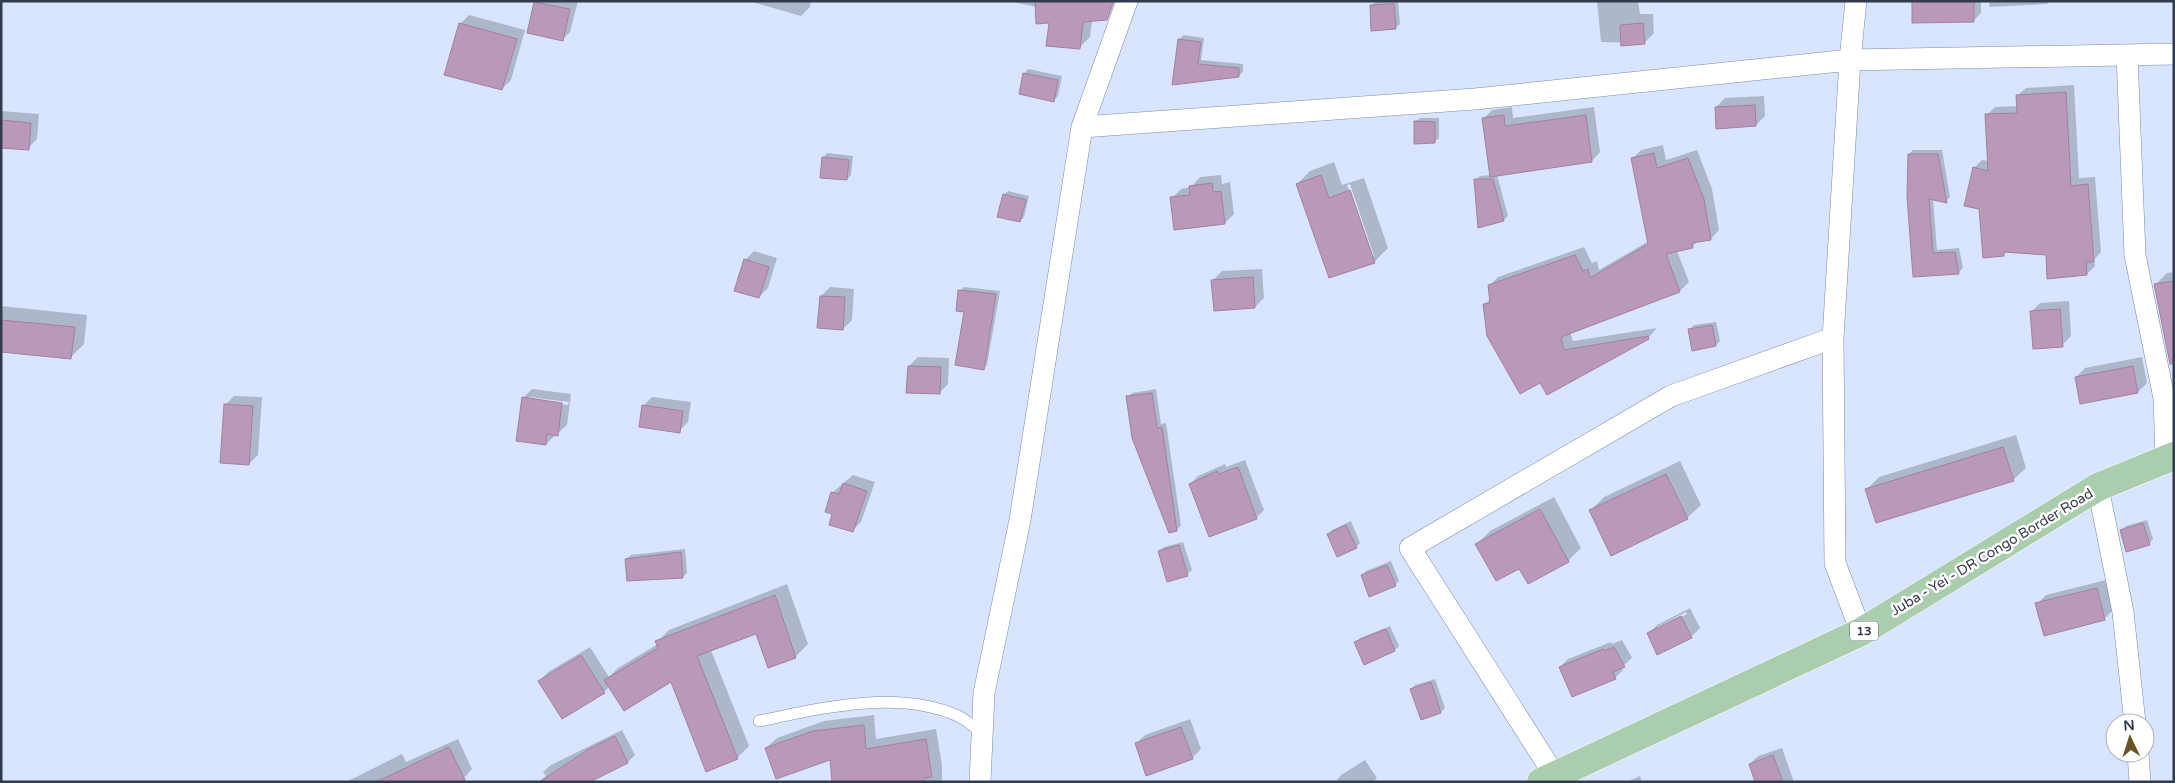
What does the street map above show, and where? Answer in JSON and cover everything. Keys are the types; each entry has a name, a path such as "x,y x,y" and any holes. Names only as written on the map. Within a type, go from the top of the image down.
{"main road":[{"name":"Juba - Yei - DR Congo Border Road","path":"1548,779 1861,632 2098,487 2170,458"}],"street":[{"path":"980,782 984,694 1020,520 1082,127 1128,1"},
{"path":"1856,1 1850,60 1833,338 1835,563 1861,632"},
{"path":"1082,127 1475,99 1850,60 2174,54"},
{"path":"2127,55 2135,254 2164,398 2170,458"},
{"path":"1548,779 1410,548 1671,396 1833,338"},
{"path":"2098,487 2122,612 2134,713"},
{"path":"2139,763 2140,782"}],"lane":[{"path":"759,721 814,710 864,703 904,704 936,708 960,716 983,734"}],"building":[{"path":"1035,1 1114,1 1107,20 1083,22 1080,49 1046,46 1049,23 1036,24"},
{"path":"1912,1 1974,1 1974,22 1912,23"},
{"path":"534,2 570,9 563,41 527,33"},
{"path":"1394,4 1396,29 1371,31 1370,5"},
{"path":"459,23 517,39 502,90 444,75"},
{"path":"1643,23 1645,44 1621,46 1620,25"},
{"path":"1178,39 1201,42 1198,64 1239,68 1239,77 1172,85"},
{"path":"1023,73 1058,80 1054,102 1019,94"},
{"path":"2066,92 2071,186 2088,184 2094,262 2086,262 2087,275 2047,279 2046,255 2004,252 2004,256 1983,258 1979,209 1964,206 1973,167 1988,171 1985,114 2017,113 2016,95"},
{"path":"1755,105 1756,126 1716,129 1715,107"},
{"path":"1504,115 1505,126 1586,115 1592,162 1490,177 1482,118"},
{"path":"1,120 31,123 29,150 1,148"},
{"path":"1414,121 1435,122 1435,143 1414,144"},
{"path":"1654,153 1657,168 1688,158 1704,199 1711,240 1692,243 1693,248 1666,254 1680,292 1561,337 1564,350 1648,336 1649,339 1547,395 1540,383 1520,394 1487,336 1483,304 1490,303 1488,285 1575,255 1583,271 1588,269 1590,278 1648,244 1631,158"},
{"path":"1908,154 1938,154 1947,203 1929,199 1933,253 1955,252 1959,274 1913,277 1907,196"},
{"path":"822,157 849,160 847,180 820,178"},
{"path":"1321,175 1329,198 1350,190 1375,263 1329,278 1296,184"},
{"path":"1474,179 1493,179 1504,221 1478,228"},
{"path":"1212,183 1213,192 1221,191 1225,224 1174,230 1170,197 1190,195 1189,186"},
{"path":"1003,194 1026,200 1020,222 997,217"},
{"path":"744,259 769,267 759,298 734,291"},
{"path":"1253,277 1255,308 1214,311 1211,280"},
{"path":"2174,281 2174,364 2170,364 2154,284"},
{"path":"958,290 996,294 984,370 955,365 964,312 956,311"},
{"path":"820,296 845,297 843,330 817,328"},
{"path":"2060,309 2063,347 2033,349 2030,311"},
{"path":"1,320 75,327 71,359 1,352"},
{"path":"1712,325 1716,346 1692,351 1688,329"},
{"path":"908,366 941,367 940,394 906,393"},
{"path":"2133,366 2138,393 2080,404 2075,377"},
{"path":"1152,393 1157,428 1162,427 1177,531 1169,533 1132,438 1126,396"},
{"path":"522,397 562,403 558,436 547,434 546,445 516,441"},
{"path":"224,404 253,406 249,465 220,463"},
{"path":"642,405 683,411 680,433 639,427"},
{"path":"2003,447 2014,481 1876,523 1865,489"},
{"path":"1238,467 1257,519 1209,537 1189,484 1217,471 1219,474"},
{"path":"1666,474 1688,519 1611,556 1589,510"},
{"path":"843,483 867,491 853,532 829,525 832,514 825,512 831,492 839,494"},
{"path":"1540,509 1569,562 1528,584 1519,569 1496,581 1475,544"},
{"path":"2143,523 2150,545 2126,552 2120,530"},
{"path":"1346,525 1357,548 1337,557 1327,534"},
{"path":"1179,545 1188,576 1167,582 1158,551"},
{"path":"681,552 683,578 627,581 625,559"},
{"path":"1387,565 1396,586 1369,597 1361,575"},
{"path":"2097,588 2105,620 2044,636 2035,603"},
{"path":"775,595 796,658 768,668 756,634 697,656 738,759 706,772 671,682 624,711 604,680 658,648 655,641"},
{"path":"1681,616 1692,638 1657,655 1647,633"},
{"path":"1386,629 1395,651 1364,665 1354,642"},
{"path":"1614,647 1625,667 1613,672 1616,679 1572,697 1559,667 1603,649 1604,651"},
{"path":"581,655 605,693 562,719 538,681"},
{"path":"1431,682 1441,713 1421,720 1410,689"},
{"path":"864,725 866,749 926,739 932,777 924,778 924,782 832,782 830,760 776,779 765,748 813,731"},
{"path":"1181,727 1193,759 1146,776 1135,743"},
{"path":"615,736 628,763 590,782 539,782 589,749"},
{"path":"449,747 466,782 376,782"},
{"path":"1773,755 1783,782 1755,782 1749,764"}]}
